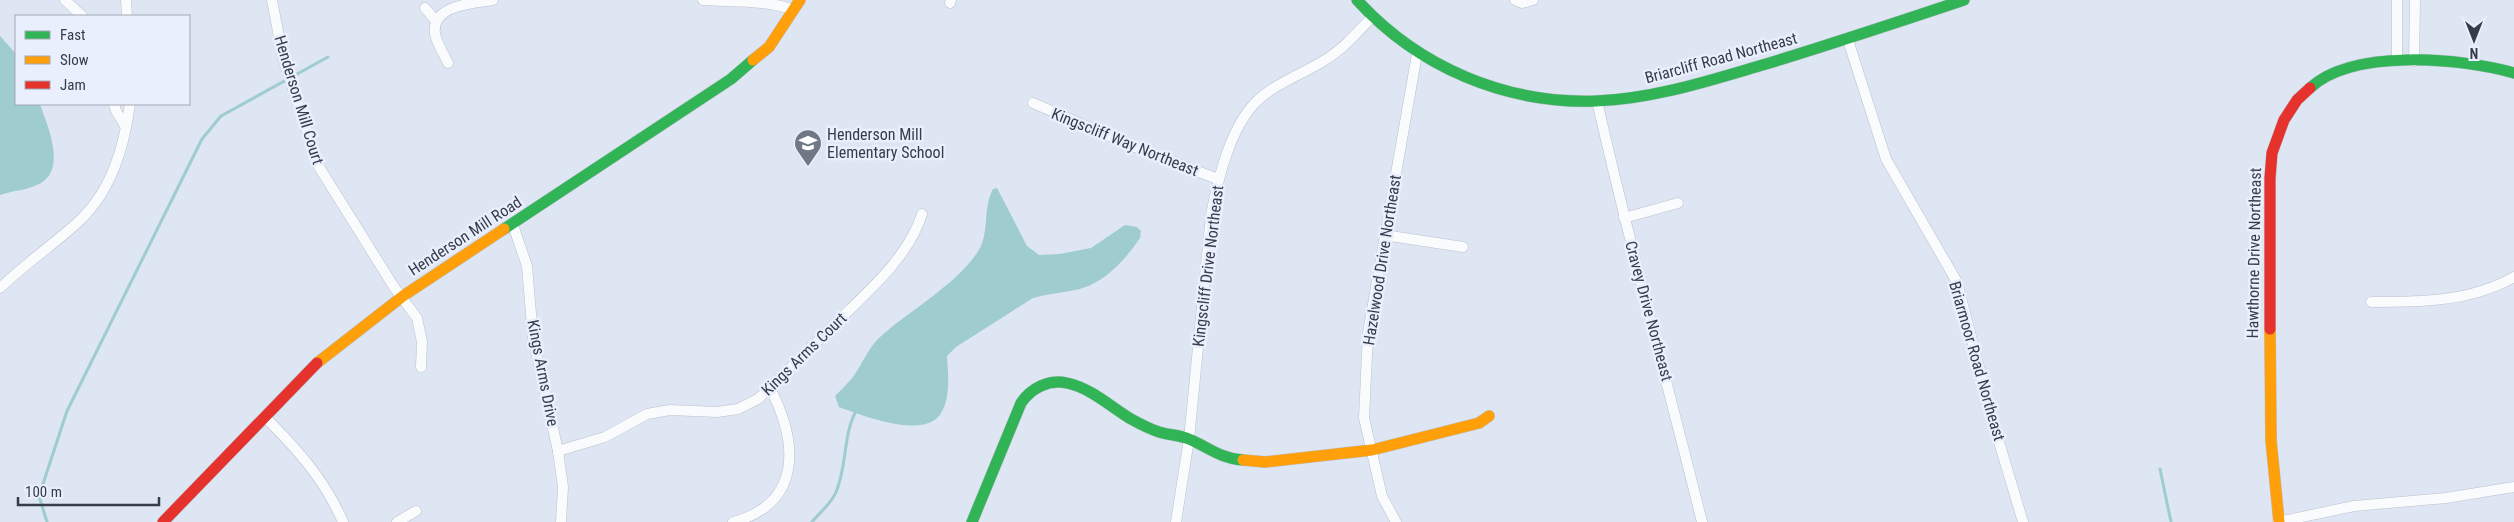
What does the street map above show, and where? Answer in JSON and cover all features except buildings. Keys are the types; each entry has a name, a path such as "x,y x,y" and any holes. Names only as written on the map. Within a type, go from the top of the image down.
{"street":[{"path":"65,0 81,15"},
{"path":"126,0 128,15"},
{"name":"Henderson Mill Court","path":"272,0 283,58 319,167 388,279 403,296 417,318 422,342 421,367"},
{"path":"448,64 437,41 435,33 436,21 443,13 466,4 493,0"},
{"path":"703,0 766,2 786,6 793,10"},
{"name":"Henderson Mill Road","path":"162,522 324,356 403,296 731,79 769,47 800,0"},
{"name":"Briarcliff Road Northeast","path":"1357,0 1371,18 1398,42 1417,54 1466,77 1504,90 1568,100 1597,100 1659,94 1848,40 1964,0"},
{"path":"1515,0 1522,3 1533,0"},
{"path":"2397,0 2397,60"},
{"path":"2414,61 2415,0"},
{"path":"424,8 436,21"},
{"name":"Kingscliff Drive Northeast","path":"1176,522 1189,439 1211,215 1218,179 1238,127 1255,103 1264,95 1327,59 1350,41 1371,18"},
{"name":"Briarmoor Road Northeast","path":"1848,40 1886,159 1900,187 1948,263 1957,282 1965,306 1993,422 2023,522"},
{"name":"Hazelwood Drive Northeast","path":"1396,522 1382,496 1364,418 1368,333 1417,54"},
{"name":"Hawthorne Drive Northeast","path":"2279,522 2274,490 2270,421 2270,184 2274,144 2286,116 2310,86 2341,68 2378,61 2397,60 2481,65 2514,73"},
{"name":"Cravey Drive Northeast","path":"1597,100 1624,218 1683,441 1699,521"},
{"name":"Kingscliff Way Northeast","path":"1033,103 1151,154 1218,179"},
{"path":"114,105 116,112 126,127"},
{"path":"0,288 25,264 77,223 96,202 111,176 122,148 130,105"},
{"path":"1624,218 1678,203"},
{"name":"Kings Arms Court","path":"558,451 605,437 647,414 670,410 717,412 738,410 758,399 868,292 898,257 918,227 922,214"},
{"name":"Kings Arms Drive","path":"513,225 526,266 534,338 558,451 563,487 561,522"},
{"path":"1384,235 1462,247"},
{"path":"2371,302 2422,302 2474,294 2514,277"},
{"path":"972,522 1021,403 1027,394 1037,387 1058,382 1068,383 1086,390 1132,420 1159,432 1189,439 1215,454 1238,460 1266,462 1372,450 1479,423 1489,416"},
{"path":"733,522 752,517 767,508 788,473 791,450 782,411 770,388"},
{"path":"265,417 308,461 323,482 343,522"},
{"path":"2279,522 2354,506 2446,498 2514,487"},
{"path":"397,522 416,511"}],"shaded area":[{"path":"0,36 15,53 15,105 40,105 50,134 54,157 53,167 49,176 41,183 31,188 0,195"},
{"path":"997,188 1027,246 1039,255 1060,254 1091,248 1125,225 1137,227 1141,231 1140,238 1120,263 1095,283 1075,290 1033,298 956,347 947,356 947,398 945,406 936,419 927,424 902,425 874,419 839,407 835,396 853,377 878,339 947,285 971,261 983,242 990,196 993,189"}],"waterway":[{"path":"47,522 39,496 67,411 202,139 221,116 328,57"},
{"path":"812,522 836,492 842,472 851,422 855,413"},
{"path":"2160,469 2171,522"}],"traffic: fast":[{"path":"1357,0 1381,24 1407,44 1435,62 1465,77 1496,88 1529,96 1562,100 1596,101 1639,97 1703,82 1815,49 1964,0"},
{"path":"504,229 731,79 753,60"},
{"path":"2310,88 2329,75 2353,67 2380,62 2409,60 2466,63 2514,73"},
{"path":"972,522 1021,403 1035,389 1054,382 1076,385 1093,393 1131,419 1149,428 1186,438 1221,455 1243,460"}],"traffic: slow":[{"path":"753,60 769,47 800,0"},
{"path":"317,363 403,296 504,229"},
{"path":"2270,329 2271,440 2279,522"},
{"path":"1243,460 1265,462 1372,450 1479,423 1489,416"}],"traffic: jam":[{"path":"2270,329 2270,178 2272,153 2284,120 2297,100 2310,88"},
{"path":"163,522 317,363"}],"place":[{"name":"Henderson Mill Elementary School","path":"808,167"}]}
